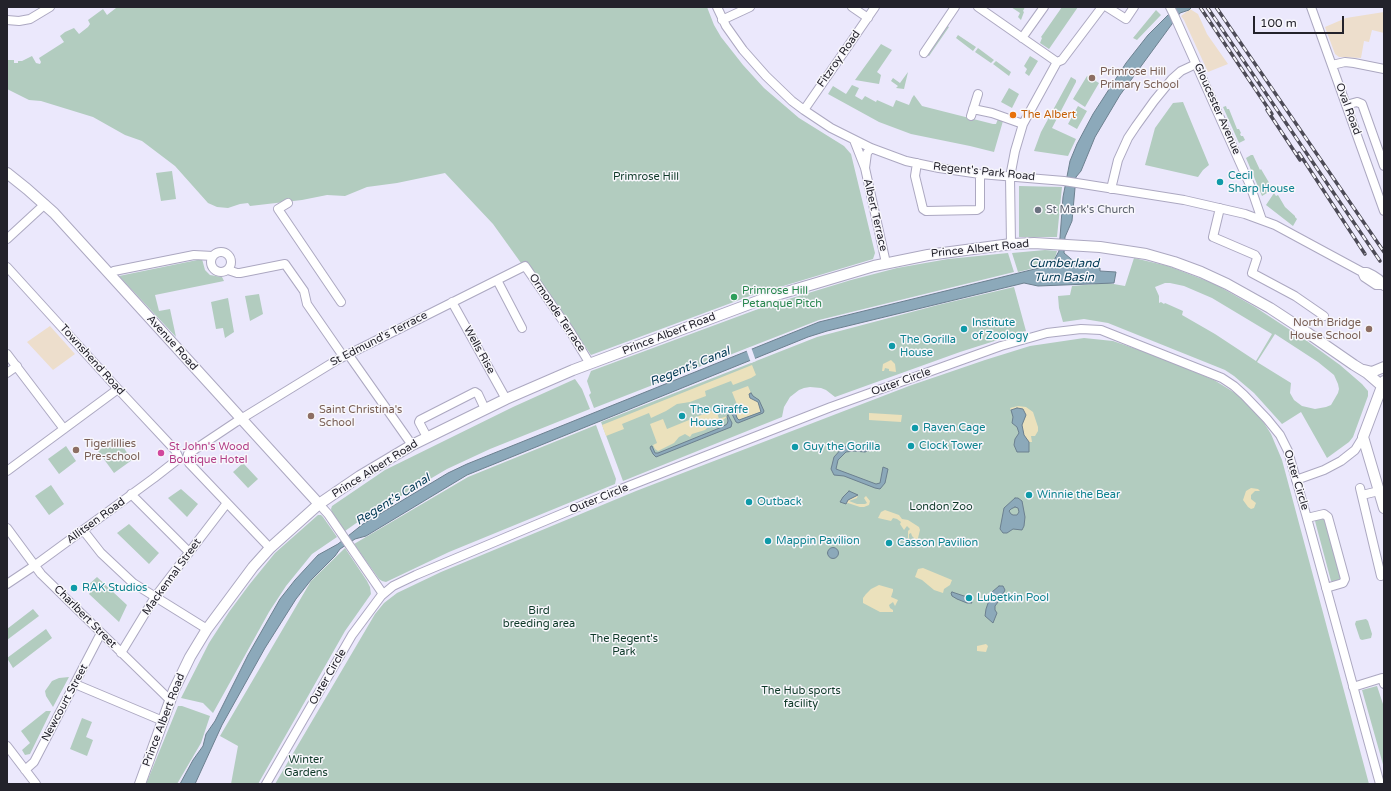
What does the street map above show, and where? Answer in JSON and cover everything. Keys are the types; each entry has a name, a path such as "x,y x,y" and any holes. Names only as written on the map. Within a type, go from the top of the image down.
{"main road":[{"name":"Avenue Road","path":"7,174 45,204 319,504"},
{"name":"Prince Albert Road","path":"140,784 170,700 190,657 207,629 253,567 270,548 319,504 360,476 412,445 506,399 590,364 763,300 886,263 939,253 1011,244 1034,243 1100,247 1146,254 1174,262 1202,272 1244,292 1316,338 1356,366 1357,371 1364,379 1382,390"},
{"path":"1356,366 1372,372 1384,367"},
{"path":"1382,390 1374,406 1364,434 1384,508"}],"street":[{"path":"7,20 19,21 30,19 50,7"},
{"name":"Regent's Park Road","path":"717,7 722,20 730,33 751,60 766,76 804,110 831,128 870,148 917,163 939,168 980,174 1064,181 1184,200 1262,220"},
{"path":"722,20 750,7"},
{"path":"852,7 868,18"},
{"name":"Fitzroy Road","path":"804,110 875,7"},
{"path":"924,53 955,7"},
{"path":"978,7 1057,62"},
{"path":"1022,38 1044,7"},
{"path":"1011,244 1010,177 1022,124 1057,62 1062,60 1102,7"},
{"path":"1107,7 1126,19 1134,7"},
{"name":"Gloucester Avenue","path":"1170,7 1248,179 1260,209 1262,220"},
{"name":"Oval Road","path":"1311,7 1384,211"},
{"path":"1332,65 1345,62 1384,69"},
{"path":"1111,189 1118,160 1128,138 1140,120 1172,79 1196,64"},
{"path":"978,94 972,112 992,114 1022,124"},
{"path":"1346,105 1357,102 1362,104 1384,166"},
{"name":"Albert Terrace","path":"854,140 864,168 886,263"},
{"name":"Albert Terrace","path":"864,168 867,153 870,148"},
{"path":"917,163 915,176 923,209 926,211 977,210 980,208 980,174"},
{"path":"288,203 278,209 341,302"},
{"path":"7,239 45,204"},
{"path":"1220,208 1213,237 1255,255 1257,258 1252,273 1295,296 1324,316"},
{"path":"1262,220 1284,229 1362,272 1367,272 1384,284"},
{"path":"110,274 114,271 194,255 213,256 222,252 230,258 231,264 228,270 225,272 219,272 213,268 211,262 213,256"},
{"path":"228,270 237,274 285,264 304,291 307,304 412,445"},
{"name":"Ormonde Terrace","path":"522,268 525,266 570,331 590,364"},
{"name":"Townshend Road","path":"7,267 178,453"},
{"name":"St Edmund's Terrace","path":"241,419 346,355 522,268"},
{"path":"497,280 522,328"},
{"name":"Wells Rise","path":"452,302 506,399"},
{"name":"Outer Circle","path":"266,784 352,635 383,594 393,586 416,575 626,488 831,407 1002,346 1047,333 1089,329 1111,334 1209,373 1234,386 1260,411 1280,435 1288,451 1380,784"},
{"path":"7,354 64,429"},
{"path":"7,373 17,366"},
{"path":"7,471 118,389"},
{"path":"427,437 419,422 420,420 475,392 478,394 485,409"},
{"path":"241,419 188,454 187,458 188,462 270,548"},
{"path":"1296,480 1324,470 1341,461 1354,450 1364,434"},
{"name":"Allitsen Road","path":"7,584 34,566 177,460 178,453"},
{"path":"1379,491 1361,492 1382,576"},
{"path":"131,494 189,552"},
{"name":"Mackennal Street","path":"121,653 155,597 227,503"},
{"name":"Avenue Road","path":"319,504 383,594"},
{"path":"1307,518 1324,514 1328,517 1345,578 1343,583 1326,588"},
{"path":"83,530 101,553 132,583 207,629"},
{"name":"Charlbert Street","path":"8,533 34,566 170,700"},
{"name":"Newcourt Street","path":"23,767 34,762 101,633"},
{"path":"1353,687 1384,680"},
{"path":"75,684 163,721"},
{"path":"7,746 36,784"}],"shaded area":[{"path":"1190,9 1198,14 1207,34 1228,64 1208,72 1181,16"},
{"path":"1384,12 1384,33 1372,30 1369,42 1364,41 1361,58 1339,57 1335,54 1325,27 1346,18"},
{"path":"50,326 75,354 53,370 27,342"}],"green space":[{"name":"Primrose Hill","path":"116,7 707,7 714,25 721,37 743,65 764,88 799,118 844,146 851,154 875,253 873,259 750,296 591,355 526,261 521,263 493,224 445,173 397,183 367,187 345,196 327,195 302,200 250,206 248,203 228,208 217,207 208,203 175,166 142,141 125,135 93,117 41,101 29,100 7,89 7,60 14,60 14,63 18,63 18,61 22,61 32,56 36,63 40,64 41,62 39,58 64,42 60,36 65,32 74,28 79,34 90,24 88,20 103,9 107,15"},
{"path":"1011,7 1025,7 1021,20 1018,17 1020,13"},
{"path":"1062,7 1078,7 1049,49 1040,43 1041,37"},
{"path":"1156,10 1161,15 1137,40 1133,38"},
{"path":"946,25 949,27 929,56 925,54"},
{"path":"958,35 976,47 973,51 956,38"},
{"path":"881,44 892,50 877,72 881,75 879,84 855,80"},
{"path":"978,48 994,60 991,63 975,52"},
{"path":"1030,56 1038,61 1029,76 1025,73 1027,69 1024,66"},
{"path":"996,61 1011,72 1009,76 993,64"},
{"path":"908,72 904,89 896,88 898,86 891,81 893,78 900,83"},
{"path":"1087,76 1099,83 1085,107 1073,99"},
{"path":"1071,77 1076,80 1076,82 1052,128 1076,139 1068,156 1034,151 1041,132"},
{"path":"852,85 859,88 855,96 862,100 865,96 876,102 877,100 893,107 896,100 909,105 914,95 922,106 993,124 996,124 998,119 1003,121 994,152 911,134 879,122 828,94 833,86 846,94"},
{"path":"1009,88 1019,94 1012,108 1001,102"},
{"path":"1183,102 1209,165 1198,177 1145,165 1155,128 1173,103"},
{"path":"1078,106 1087,111 1077,129 1068,124"},
{"path":"1226,106 1227,109 1229,109 1237,129 1239,129 1241,136 1243,136 1245,140 1239,143 1223,107"},
{"path":"1253,155 1260,170 1261,169 1271,186 1270,187 1272,190 1262,196 1246,158"},
{"path":"172,171 176,199 161,201 156,173"},
{"path":"1019,186 1062,187 1057,237 1019,237"},
{"path":"1274,193 1276,196 1278,195 1285,207 1297,219 1293,226 1266,205"},
{"path":"1045,250 1057,251 1055,258 1050,263 1018,272 1012,253"},
{"path":"1008,253 1014,272 819,320 594,408 589,395 591,393 587,381 591,371 769,305 851,280 897,268 948,259"},
{"path":"1134,258 1168,266 1215,284 1255,307 1307,341 1340,365 1368,391 1368,396 1353,437 1349,442 1327,458 1301,412 1282,424 1254,393 1225,370 1108,323 1084,319 1063,322 1059,308 1058,296 1070,295 1072,286 1108,283 1125,286","holes":["1165,283 1184,286 1212,298 1272,334 1256,361 1215,334 1182,315 1183,311 1165,303 1159,303 1159,296 1155,287","1275,334 1318,362 1334,375 1339,389 1331,405 1315,409 1302,406 1294,400 1290,393 1291,383 1257,362"]},
{"path":"202,259 205,270 210,275 222,277 224,281 155,295 159,311 170,309 176,337 119,276"},
{"path":"1014,287 1026,331 960,352 835,397 821,388 804,388 790,397 784,407 782,417 623,481 601,422 817,337 938,305"},
{"path":"259,294 263,314 250,321 245,296"},
{"path":"228,298 234,332 225,338 223,328 216,329 211,302"},
{"name":"The Regent's Park","path":"1084,338 1113,341 1151,354 1214,380 1240,396 1259,415 1271,434 1282,460 1369,784 275,784 375,614 384,603 397,593 441,572 636,491 909,386 1030,346"},
{"path":"575,379 582,389 590,409 490,449 447,469 362,519 345,531 332,512 332,506 385,470 513,407"},
{"path":"596,425 616,479 615,484 449,552 386,582 379,579 354,544 468,477"},
{"path":"117,438 132,460 114,473 98,451"},
{"path":"66,446 76,461 59,474 48,459"},
{"path":"243,463 258,479 248,488 233,472"},
{"path":"51,485 64,504 49,515 35,496"},
{"path":"181,489 198,504 187,517 168,498"},
{"path":"318,515 323,517 337,537 312,554 286,586 269,612 213,713 203,703 181,698 209,643 249,585 275,553"},
{"path":"1323,517 1341,578 1341,580 1333,582 1331,581 1315,521 1316,519"},
{"path":"129,524 159,553 149,564 117,533"},
{"path":"345,548 367,581 371,594 345,631 258,784 231,784 238,746 220,736 311,581"},
{"path":"97,577 127,605 119,622 89,594 92,590 87,586"},
{"path":"33,609 39,616 7,640 7,629"},
{"path":"1366,619 1372,634 1371,638 1362,640 1360,639 1355,624 1356,621"},
{"path":"46,629 52,638 13,668 7,658"},
{"path":"69,677 53,707 46,696 45,691 52,681 59,678"},
{"path":"1377,686 1384,707 1384,768 1362,690"},
{"path":"178,706 210,716 201,743 177,784 146,784"},
{"path":"46,711 51,711 30,754 25,755 22,750 30,743 21,731"},
{"path":"82,718 92,722 86,737 93,740 87,756 70,749"}],"sand":[{"path":"891,360 895,364 896,372 889,371 889,369 885,368 884,371 882,371 883,364"},
{"path":"752,365 756,375 751,378 733,385 731,381 705,391 706,396 690,402 677,404 651,418 649,413 622,424 624,429 606,436 602,425"},
{"path":"748,386 751,393 749,394 758,402 762,411 739,420 736,414 740,412 732,392"},
{"path":"1018,406 1026,407 1033,412 1038,431 1035,436 1031,436 1032,442 1029,442 1024,435 1022,425 1026,416 1021,408 1011,410 1010,408"},
{"path":"716,409 719,419 727,417 719,423 709,426 705,430 692,434 690,437 685,434 679,437 674,443 658,451 655,449 653,445 657,443 650,424 663,419 667,429"},
{"path":"869,413 902,415 901,422 869,420"},
{"path":"1251,488 1258,489 1260,491 1255,491 1251,495 1251,499 1256,503 1254,508 1251,509 1243,500 1246,491"},
{"path":"858,495 857,498 849,501 857,504 865,504 867,503 864,498 866,496 870,501 869,505 860,507 848,503 846,504 848,500"},
{"path":"885,510 899,515 902,519 908,520 919,527 920,530 917,542 913,541 914,538 911,533 909,534 909,539 908,538 908,531 910,529 907,526 904,530 900,524 901,522 897,519 893,518 891,521 878,518 881,512"},
{"path":"923,568 952,580 950,585 944,589 943,593 934,590 922,580 915,577 918,569"},
{"path":"879,585 893,589 891,597 898,600 895,606 893,602 889,605 893,612 880,612 863,603 863,598 866,594 871,589"},
{"path":"986,644 988,646 986,652 977,651 977,646"}],"water":[{"name":"Cumberland Turn Basin","path":"1176,7 1192,7 1189,10 1180,13 1120,95 1095,137 1081,171 1076,177 1072,221 1065,237 1064,253 1077,264 1100,268 1100,271 1116,272 1114,283 1038,286 1024,283 827,331 808,337 467,475 366,536 355,539 340,549 311,580 296,599 265,648 222,725 195,784 180,784 193,760 203,746 206,734 215,721 248,655 280,599 295,580 318,555 338,544 363,524 448,473 819,322 1052,264 1059,251 1063,197 1070,161 1077,144 1093,114 1126,63 1148,35"},
{"path":"751,393 759,400 764,411 763,413 738,423 732,414 735,412 739,420 761,412 758,402 750,398 749,394"},
{"path":"1017,408 1023,409 1026,415 1022,425 1024,435 1029,442 1029,452 1017,452 1014,445 1015,439 1019,433 1017,427 1012,423 1013,417 1011,410"},
{"path":"728,415 732,423 731,427 656,457 650,448 652,446 655,453 658,453 722,427 727,424"},
{"path":"855,444 866,445 866,448 870,450 865,452 846,452 838,460 836,469 876,484 880,483 883,467 888,469 885,483 880,489 844,476 834,475 831,469 834,457 843,447"},
{"path":"849,491 858,495 848,500 846,504 840,502 843,497"},
{"path":"1015,498 1022,501 1025,517 1022,530 1013,529 1007,533 1003,533 1000,529 1004,508","holes":["1015,507 1018,508 1019,512 1017,515 1013,515 1009,511"]},
{"path":"831,548 835,548 837,549 837,557 831,558 828,555 828,551"},
{"path":"999,586 1003,586 1005,590 995,606 997,613 993,623 985,616 986,609 992,592"},
{"path":"952,592 967,597 972,603 967,603 957,599 952,596"}],"pier":[{"path":"751,347 756,361 751,363 746,349"}],"railway":[{"path":"1200,7 1272,114"},
{"path":"1207,7 1380,261"},
{"path":"1216,7 1384,252"},
{"path":"1267,110 1300,160"},
{"path":"1299,153 1365,254"}],"place":[{"name":"Primrose Hill Primary School","path":"1092,78"},
{"name":"The Albert","path":"1013,115"},
{"name":"Cecil Sharp House","path":"1220,182"},
{"name":"St Mark's Church","path":"1038,210"},
{"name":"Primrose Hill Petanque Pitch","path":"734,297"},
{"name":"Institute of Zoology","path":"964,329"},
{"name":"North Bridge House School","path":"1369,329"},
{"name":"The Gorilla House","path":"892,346"},
{"name":"Saint Christina's School","path":"311,416"},
{"name":"The Giraffe House","path":"682,416"},
{"name":"Raven Cage","path":"915,428"},
{"name":"Clock Tower","path":"911,446"},
{"name":"Guy the Gorilla","path":"795,447"},
{"name":"Tigerlillies Pre-school","path":"76,450"},
{"name":"St John's Wood Boutique Hotel","path":"161,453"},
{"name":"Winnie the Bear","path":"1029,495"},
{"name":"Outback","path":"749,502"},
{"name":"Mappin Pavilion","path":"768,541"},
{"name":"Casson Pavilion","path":"889,543"},
{"name":"RAK Studios","path":"74,588"},
{"name":"Lubetkin Pool","path":"969,598"}],"water label":[{"name":"Regent's Canal","path":"690,367"},
{"name":"Regent's Canal","path":"393,500"}],"park label":[{"name":"London Zoo","path":"941,507"},
{"name":"Bird breeding area","path":"539,617"},
{"name":"The Hub sports facility","path":"801,697"},
{"name":"Winter Gardens","path":"306,766"}]}
